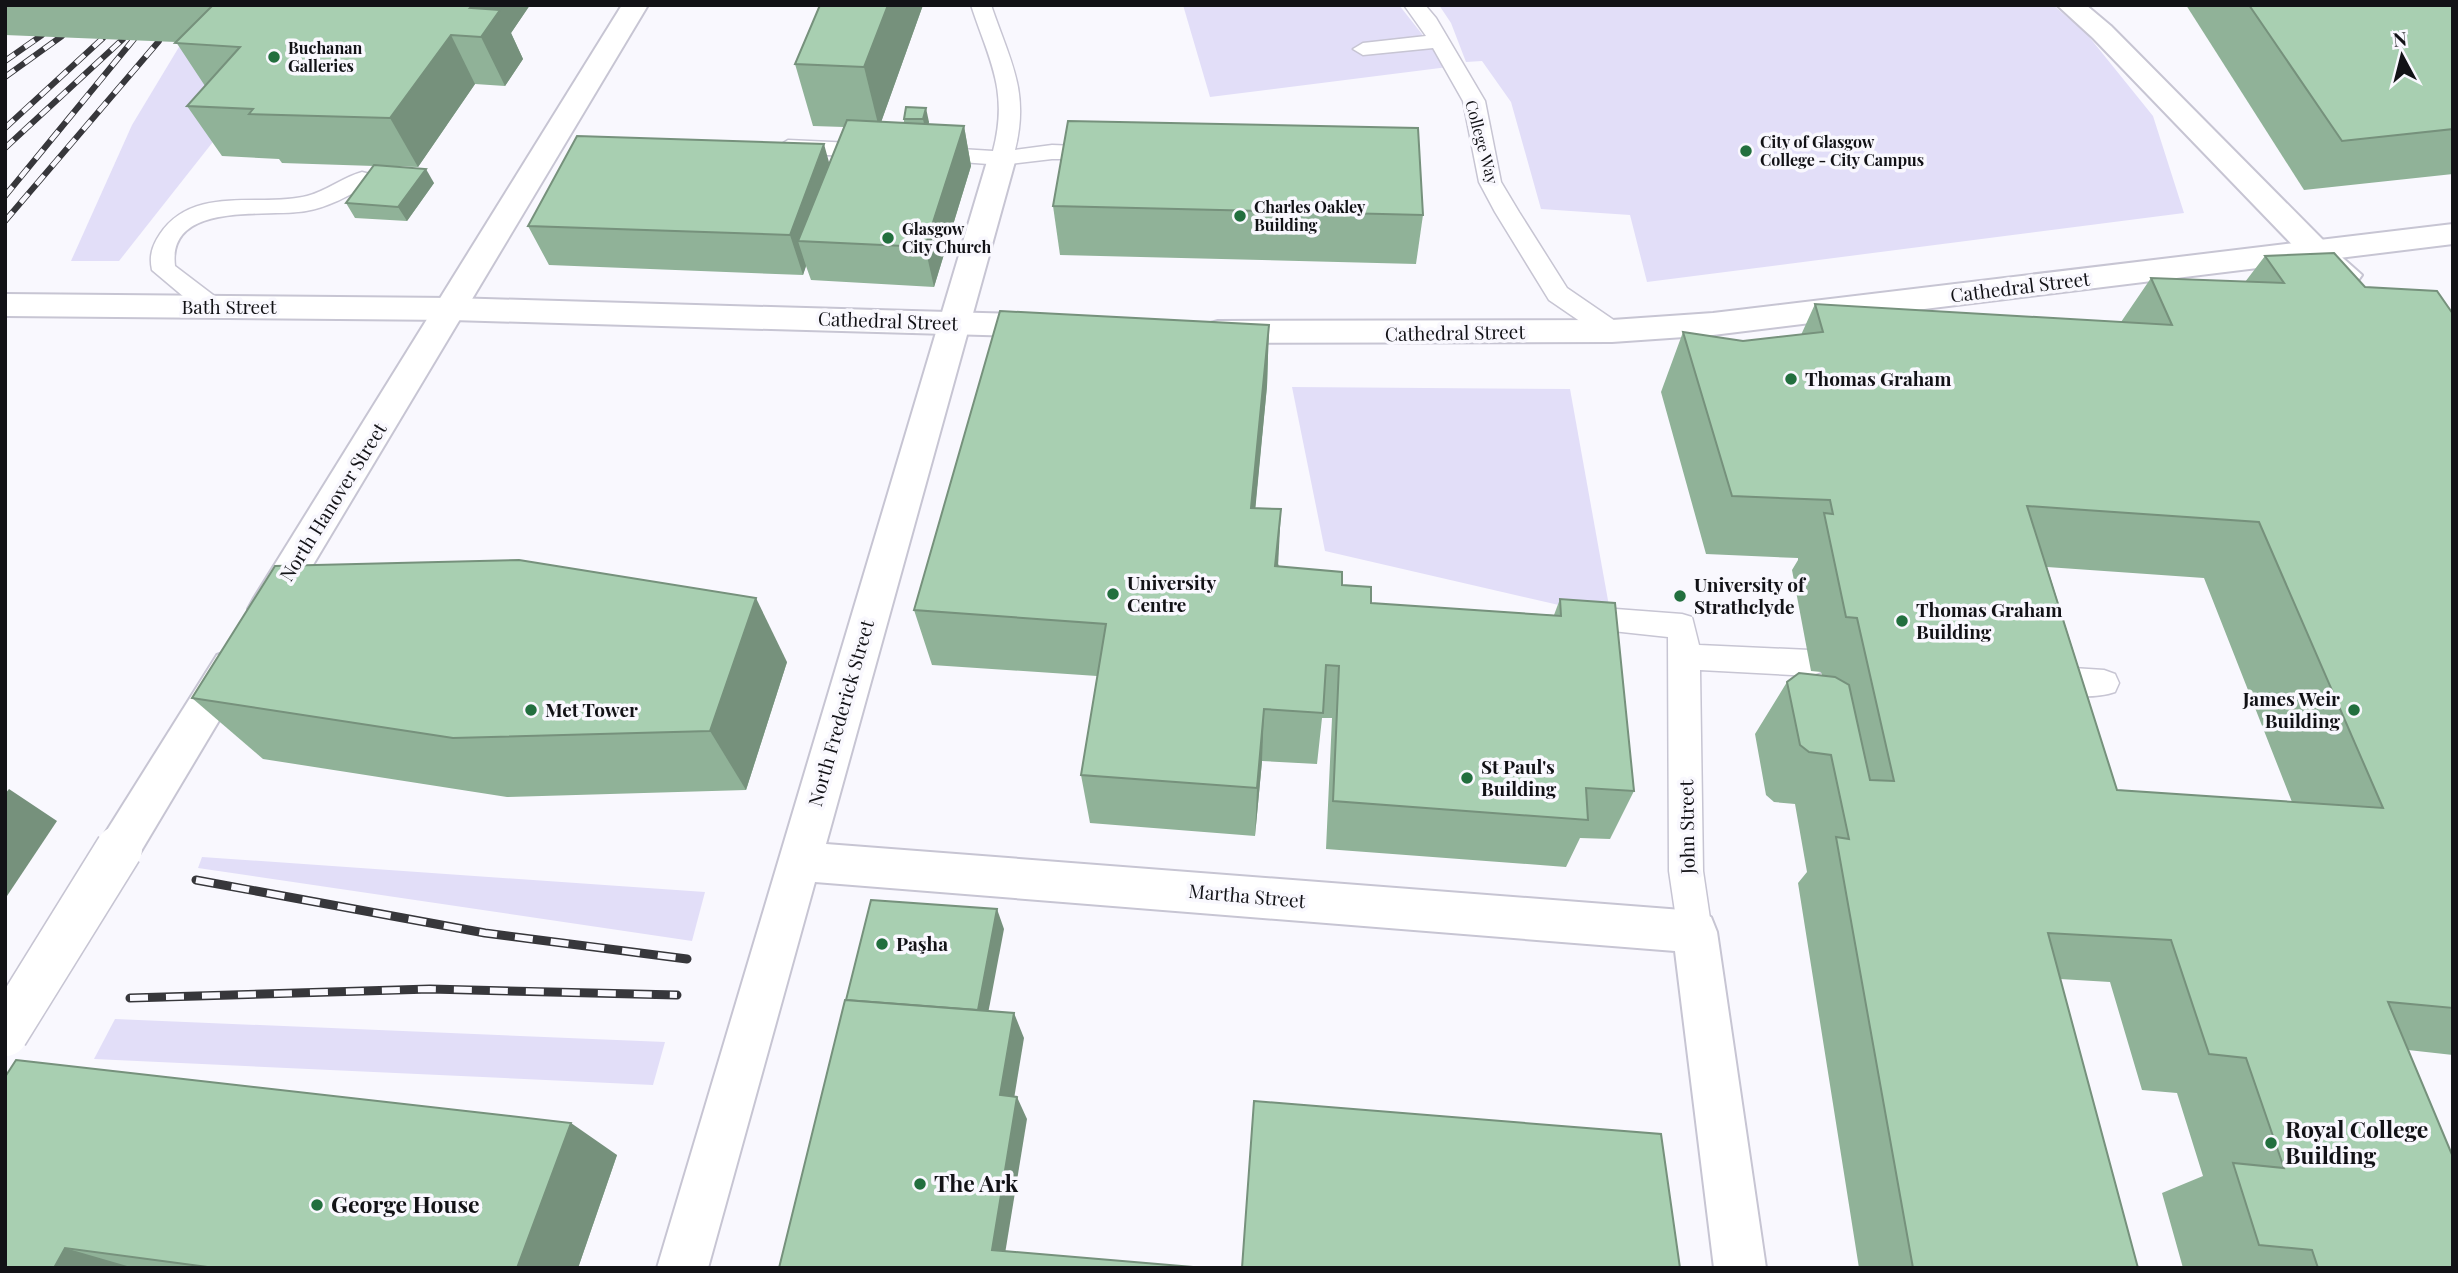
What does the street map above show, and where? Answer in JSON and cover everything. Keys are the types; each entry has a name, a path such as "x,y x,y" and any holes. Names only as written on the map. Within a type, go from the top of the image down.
{"street":[{"name":"North Hanover Street","path":"5,1033 452,309 635,5"},
{"path":"2070,5 2102,32 2316,251 2373,296"},
{"name":"North Frederick Street","path":"682,1268 1002,158"},
{"name":"Cathedral Street","path":"1189,331 1295,334 1612,331 1713,324 2453,234"},
{"name":"Bath Street","path":"5,305 452,309"},
{"name":"Cathedral Street","path":"452,309 1081,327"},
{"name":"Martha Street","path":"798,861 1695,932"},
{"name":"John Street","path":"1695,932 1740,1268"}],"lane":[{"path":"981,5 1005,66 1013,100 1010,131 1002,158"},
{"name":"College Way","path":"1415,5 1440,41 1474,100 1490,182 1507,212 1558,294 1612,331"},
{"path":"1363,49 1440,41"},
{"path":"788,147 1002,158 1052,152 1120,154"},
{"path":"212,307 164,270 163,250 170,236 181,225 196,215 223,206 304,204 362,179"},
{"name":"John Street","path":"1549,616 1682,626 1685,657 1686,871 1695,932"},
{"path":"1685,657 1810,663"},
{"path":"2018,677 2104,683"}],"shaded area":[{"path":"1183,5 1399,5 1448,67 1210,97"},
{"path":"1439,5 2053,5 2086,33 2153,116 2184,213 1647,282 1630,215 1541,209 1511,102 1482,61 1466,62 1451,23"},
{"path":"182,42 242,105 119,261 71,261 132,125"},
{"path":"1292,387 1570,389 1611,617 1325,551"},
{"path":"202,857 705,892 692,941 198,868"},
{"path":"115,1019 665,1042 653,1085 94,1059"}],"building":[{"path":"213,5 473,5 470,8 500,10 481,37 451,35 390,118 249,114 253,109 187,106 240,47 175,43"},
{"path":"820,5 888,5 864,67 795,64"},
{"path":"2249,5 2453,5 2453,129 2342,141"},
{"path":"906,107 926,108 923,119 904,119"},
{"path":"847,120 964,126 925,247 798,241"},
{"path":"1068,121 1418,128 1423,215 1053,206"},
{"path":"577,136 824,144 790,235 528,226"},
{"path":"374,165 426,169 398,207 346,203"},
{"path":"2334,253 2365,287 2437,291 2453,314 2453,1008 2388,1002 2453,1157 2453,1268 2318,1268 2312,1250 2259,1245 2233,1163 2284,1168 2246,1058 2209,1054 2171,940 2048,933 2138,1268 1913,1268 1836,837 1849,839 1831,755 1809,752 1800,745 1787,682 1799,673 1835,677 1849,685 1870,780 1894,781 1857,618 1846,617 1824,513 1833,514 1830,500 1732,496 1683,332 1743,341 1823,332 1815,304 2172,325 2151,278 2284,283 2265,256","holes":["2027,506 2259,522 2383,808 2117,790"]},
{"path":"1000,311 1269,325 1251,508 1281,509 1275,566 1342,572 1342,585 1371,587 1371,603 1561,616 1560,599 1615,603 1634,791 1586,788 1588,820 1333,801 1339,666 1326,665 1323,713 1264,709 1257,788 1081,775 1106,624 914,610"},
{"path":"519,560 756,598 710,731 453,738 192,698 275,566"},
{"path":"871,900 997,909 978,1010 846,1000"},
{"name":"The Ark","path":"845,1000 1014,1013 1000,1095 1017,1097 992,1250 1205,1268 779,1268"},
{"name":"George House","path":"16,1060 571,1123 517,1268 215,1268 65,1248 54,1268 5,1268 5,1077"},
{"path":"1254,1101 1661,1134 1680,1268 1242,1268"}],"railway":[{"path":"5,61 42,35"},
{"path":"5,77 62,36"},
{"path":"5,128 103,38"},
{"path":"5,148 123,39"},
{"path":"5,196 134,39"},
{"path":"5,221 159,41"},
{"path":"196,880 485,933 687,959"},
{"path":"130,998 430,989 677,995"}],"place":[{"name":"Buchanan Galleries","path":"274,57"},
{"name":"City of Glasgow College - City Campus","path":"1746,151"},
{"name":"Charles Oakley Building","path":"1240,216"},
{"name":"Glasgow City Church","path":"888,238"},
{"name":"Thomas Graham","path":"1791,379"},
{"name":"University Centre","path":"1113,594"},
{"name":"University of Strathclyde","path":"1680,596"},
{"name":"Thomas Graham Building","path":"1902,621"},
{"name":"Met Tower","path":"531,710"},
{"name":"James Weir Building","path":"2354,710"},
{"name":"St Paul's Building","path":"1467,778"},
{"name":"Paşha","path":"882,944"},
{"name":"Royal College Building","path":"2271,1143"},
{"name":"The Ark","path":"920,1184"},
{"name":"George House","path":"317,1205"}]}
